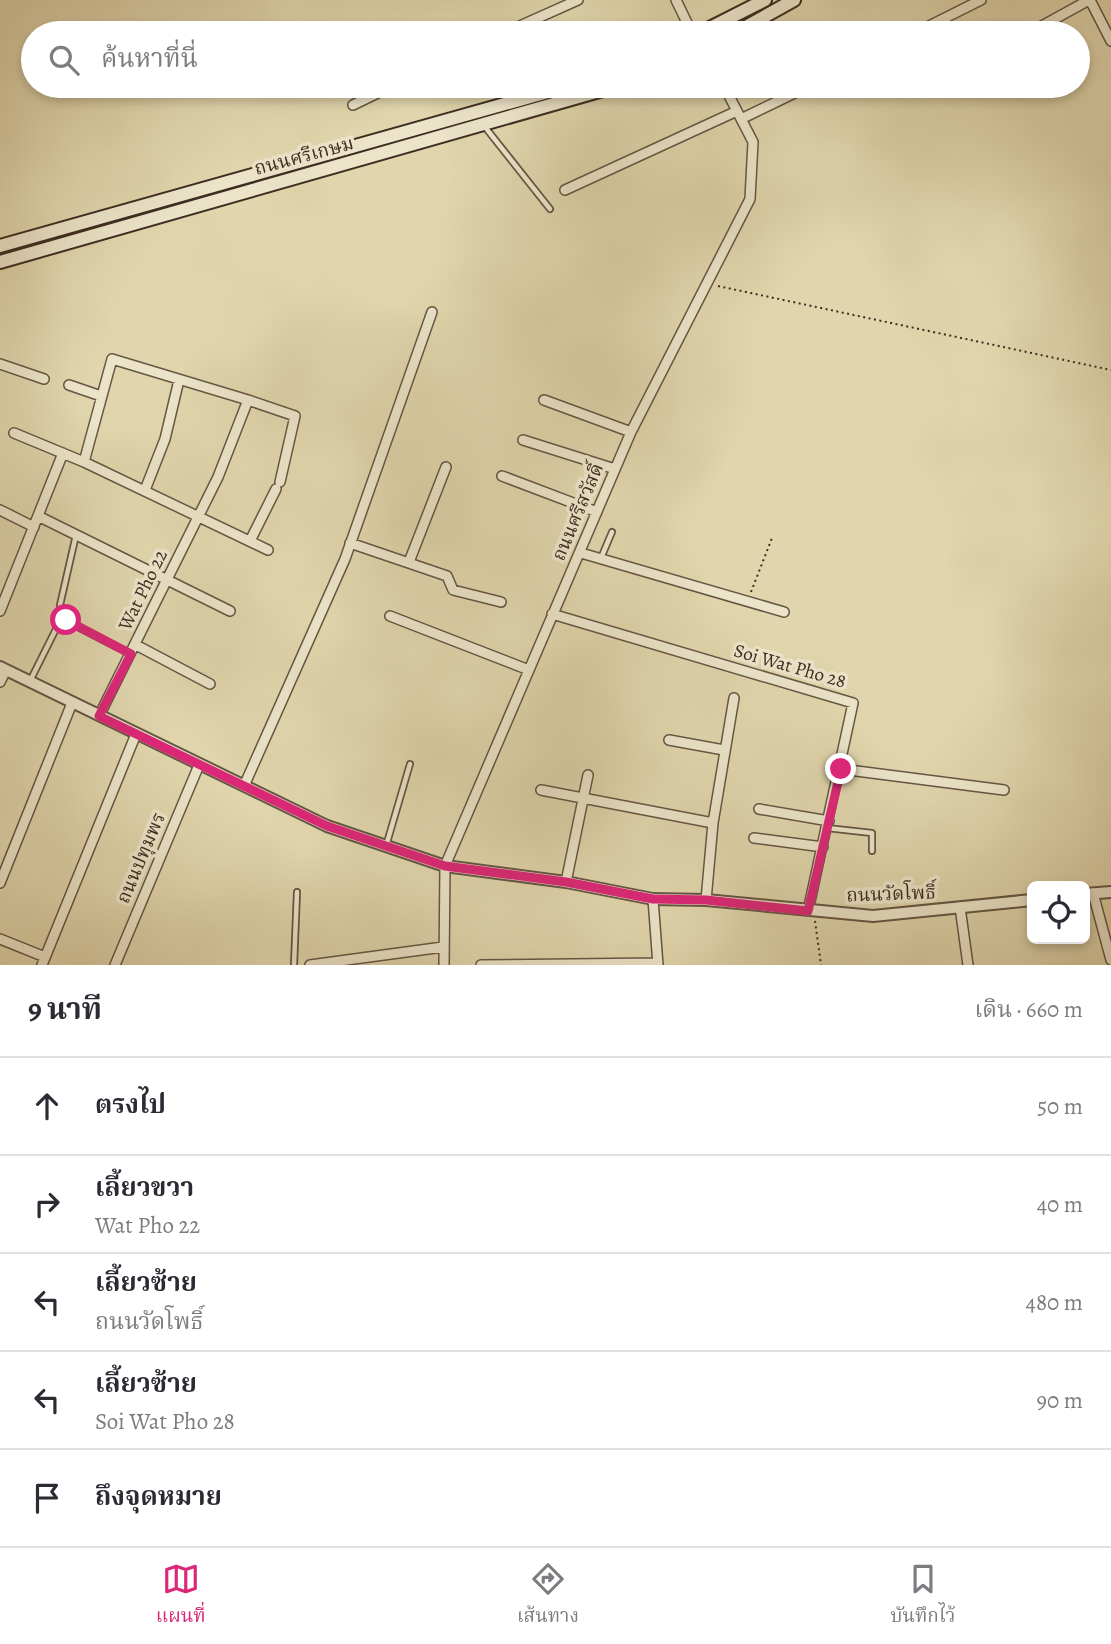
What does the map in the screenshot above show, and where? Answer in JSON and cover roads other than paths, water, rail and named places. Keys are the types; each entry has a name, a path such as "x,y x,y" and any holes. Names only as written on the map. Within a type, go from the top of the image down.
{"main road":[{"path":"724,21 765,0"},
{"path":"756,21 794,0"},
{"name":"ถนนศรีเกษม","path":"0,246 527,98"},
{"name":"ถนนศรีเกษม","path":"0,262 576,98"},
{"path":"368,143 372,158"}],"street":[{"path":"531,21 578,0"},
{"path":"676,0 686,21"},
{"path":"939,21 981,0"},
{"path":"1051,21 1089,0 1111,41"},
{"path":"353,105 368,98"},
{"name":"ถนนศรีสวัสดิ์","path":"444,965 445,866 552,614 582,553 631,432 750,199 753,142 730,98"},
{"path":"565,190 780,98"},
{"path":"244,786 351,544 432,312"},
{"path":"84,462 112,359 295,416 278,486 250,541"},
{"path":"0,365 44,379"},
{"path":"145,490 165,439 179,380"},
{"path":"69,385 101,396"},
{"name":"Wat Pho 22","path":"99,716 218,477 248,400"},
{"path":"544,400 631,432"},
{"path":"14,433 145,490 268,550"},
{"path":"523,440 615,469"},
{"path":"0,611 63,453"},
{"path":"409,562 446,467"},
{"path":"502,476 597,512"},
{"path":"0,510 34,527"},
{"path":"38,516 230,611"},
{"path":"351,544 447,576 453,590 501,602"},
{"path":"582,553 784,612"},
{"name":"Soi Wat Pho 28","path":"552,614 853,703 811,911"},
{"path":"390,616 529,670"},
{"path":"133,650 210,684"},
{"path":"0,682 3,669"},
{"name":"ถนนวัดโพธิ์","path":"3,669 327,826 445,866 566,882 653,899 706,900 873,916 1027,900"},
{"path":"706,900 713,823 734,698"},
{"path":"0,883 72,703"},
{"path":"0,939 43,961 136,734"},
{"path":"670,740 724,750"},
{"name":"ถนนปทุมพร","path":"115,965 200,765"},
{"path":"841,769 1003,790"},
{"path":"566,882 589,775"},
{"path":"541,790 713,823"},
{"path":"759,809 828,825"},
{"path":"754,838 823,847"},
{"path":"1090,894 1111,892"},
{"path":"1090,897 1111,960"},
{"path":"481,965 658,964 653,899"},
{"path":"960,907 968,965"},
{"path":"310,965 443,947"}],"lane":[{"path":"484,125 550,209"},
{"path":"601,559 612,532"},
{"path":"29,682 62,621 61,605 76,534"},
{"path":"62,621 133,650"},
{"path":"386,846 410,764"},
{"path":"828,825 873,833 872,851"},
{"path":"294,965 296,892"}]}
